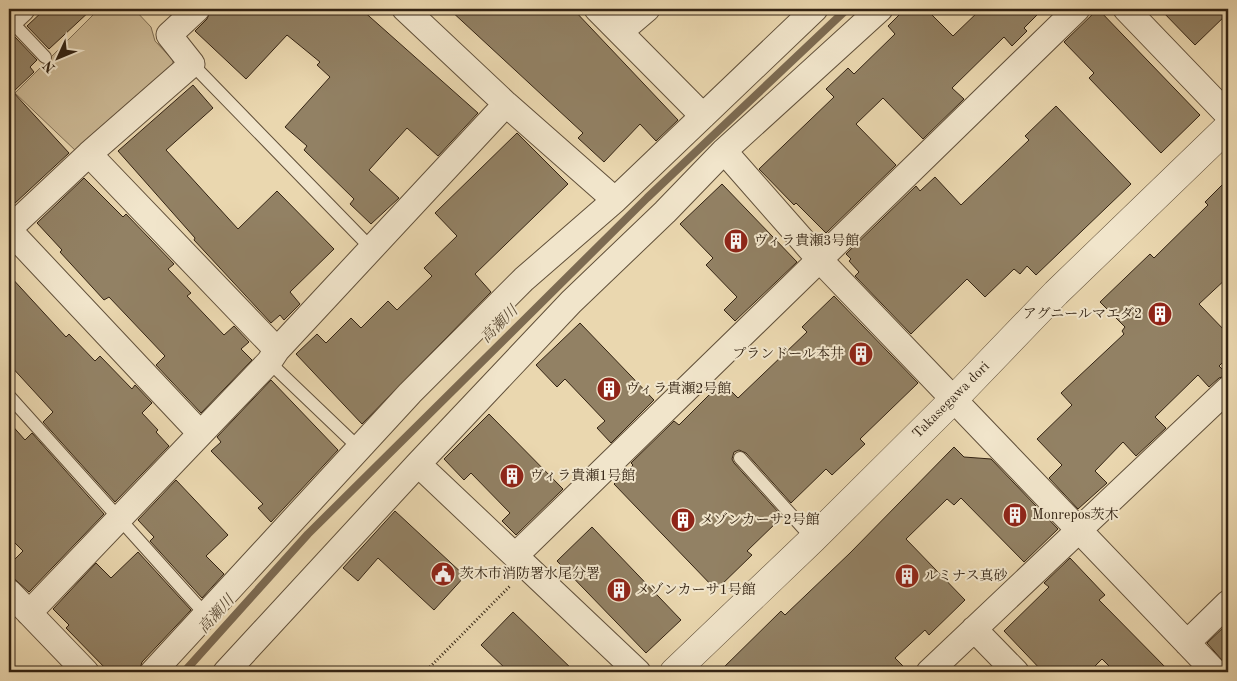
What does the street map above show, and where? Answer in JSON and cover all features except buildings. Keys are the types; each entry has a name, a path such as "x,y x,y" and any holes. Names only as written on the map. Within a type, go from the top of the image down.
{"street":[{"path":"197,9 169,36 192,64 88,154 9,229 200,432"},
{"path":"405,9 506,104 615,200"},
{"path":"597,9 702,116"},
{"path":"620,32 647,9"},
{"path":"154,672 410,393 524,279 615,200 815,9"},
{"path":"226,672 571,302 665,212 724,151 880,9"},
{"path":"522,561 819,259 1076,9"},
{"path":"1126,9 1228,115"},
{"path":"29,613 273,356 506,104"},
{"name":"Takasegawa dori","path":"674,672 813,539 954,399 1056,293 1228,127"},
{"path":"724,151 819,259 1215,672"},
{"path":"88,154 273,356"},
{"path":"928,672 1228,389"},
{"path":"418,464 638,672"},
{"path":"9,592 86,672"},
{"path":"1187,643 1228,603"},
{"path":"974,629 1016,672"}],"lane":[{"path":"13,16 45,57"},
{"path":"192,64 371,248"},
{"path":"273,356 360,449"},
{"path":"9,396 206,615"},
{"path":"740,458 813,539"}],"path":[{"path":"425,672 522,561"}],"shaded area":[{"path":"99,9 101,12 104,9 134,9 151,27 155,41 173,60 173,72 77,152 15,93"}],"waterway":[{"name":"高瀬川","path":"184,672 308,534 647,198 847,9"}],"place":[{"name":"ヴィラ貴瀬3号館","path":"736,241"},
{"name":"アグニールマエダ2","path":"1160,314"},
{"name":"プランドール本井","path":"861,354"},
{"name":"ヴィラ貴瀬2号館","path":"609,389"},
{"name":"ヴィラ貴瀬1号館","path":"512,476"},
{"name":"Monrepos茨木","path":"1015,515"},
{"name":"メゾンカーサ2号館","path":"683,520"},
{"name":"茨木市消防署水尾分署","path":"443,574"},
{"name":"ルミナス真砂","path":"907,576"},
{"name":"メゾンカーサ1号館","path":"619,590"}]}
